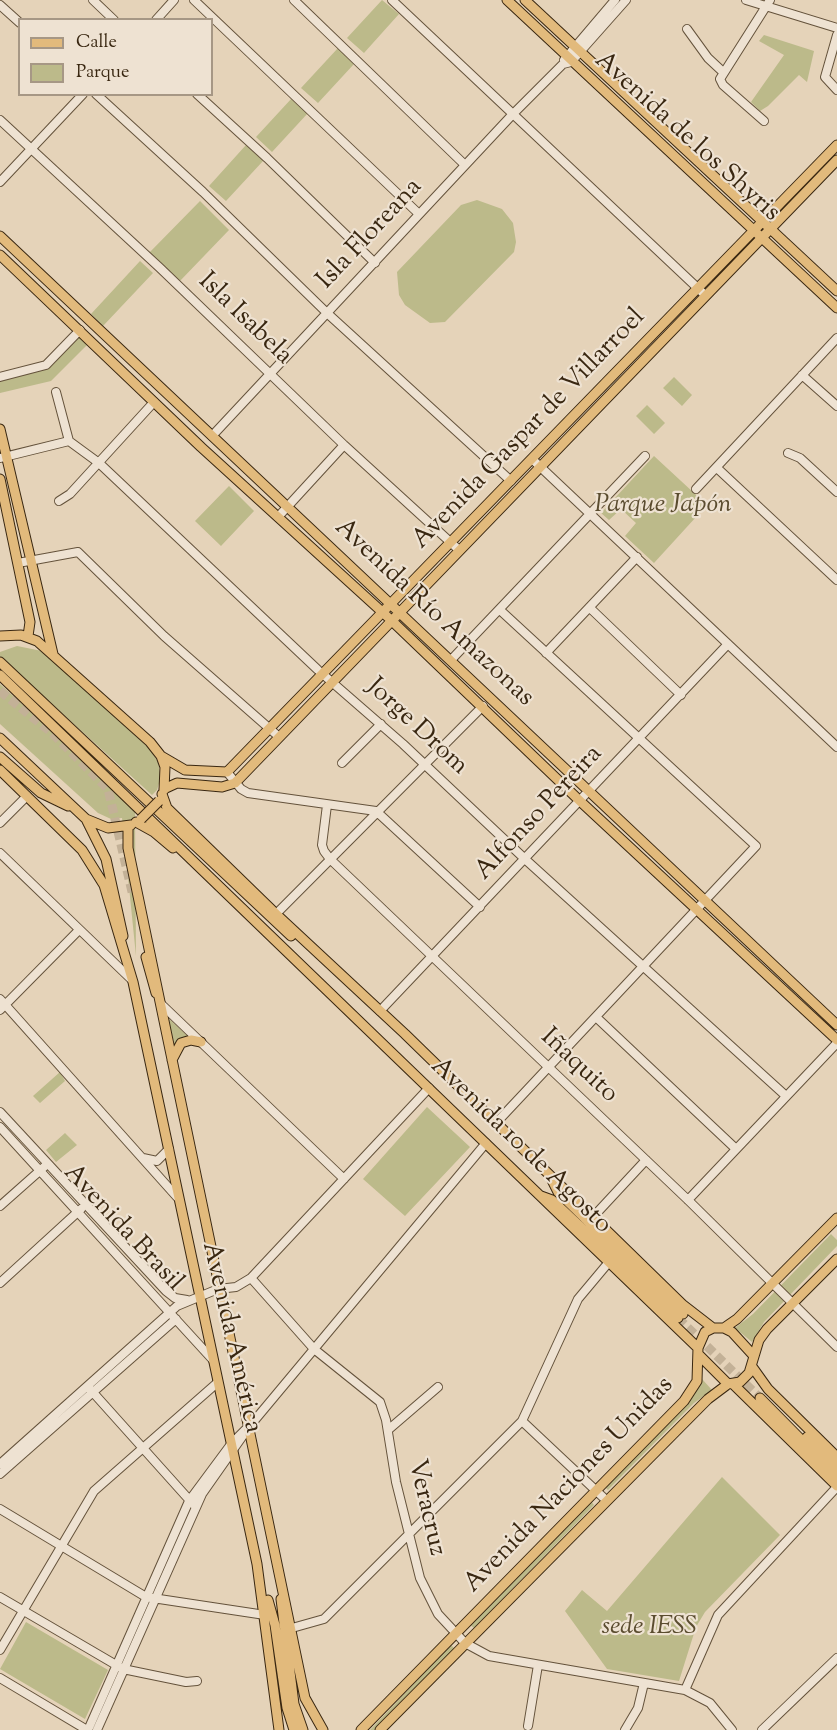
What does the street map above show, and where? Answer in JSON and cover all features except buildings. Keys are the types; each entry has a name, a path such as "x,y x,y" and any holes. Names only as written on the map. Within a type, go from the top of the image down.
{"main road":[{"name":"Avenida de los Shyris","path":"507,0 566,60 755,229 837,308"},
{"name":"Avenida de los Shyris","path":"526,0 837,291"},
{"name":"Avenida Gaspar de Villarroel","path":"227,772 332,681 392,620 459,550 613,374 837,145"},
{"name":"Avenida Gaspar de Villarroel","path":"235,783 324,674 383,612 511,481 536,462 622,381 837,160"},
{"name":"Avenida Río Amazonas","path":"0,236 392,603 837,1025"},
{"name":"Avenida Río Amazonas","path":"0,255 154,402 392,620 581,802 837,1041"},
{"path":"613,374 622,381"},
{"path":"0,429 3,457 53,654"},
{"path":"0,479 30,621 28,636"},
{"path":"0,636 12,634 28,636 53,654 150,742 161,756 185,770 221,774 227,772"},
{"name":"Avenida 10 de Agosto","path":"0,662 273,921 312,955 330,963"},
{"name":"Avenida 10 de Agosto","path":"0,675 609,1262 730,1384 837,1487"},
{"name":"Avenida 10 de Agosto","path":"0,738 86,819 108,828 135,822 154,832 295,965 314,976"},
{"name":"Avenida 10 de Agosto","path":"161,756 166,773 162,794 167,808 549,1173 682,1304 713,1328"},
{"path":"0,757 48,797 73,809"},
{"name":"Avenida América","path":"0,770 82,850 104,885 126,957 169,1149 196,1298 233,1447 257,1564 266,1616 279,1730"},
{"path":"135,822 162,794 177,783 222,787 235,783"},
{"name":"Avenida América","path":"86,819 106,859 122,920 126,957"},
{"name":"Avenida América","path":"135,822 128,848 196,1168 218,1289 276,1558 284,1626"},
{"name":"Avenida América","path":"142,933 151,982 161,1004"},
{"path":"172,1060 182,1043 191,1040 201,1042"},
{"path":"536,1194 552,1200 681,1316 558,1192 549,1173"},
{"path":"724,1328 737,1319 836,1221"},
{"path":"837,1259 767,1329 753,1355 753,1368 768,1389 837,1457"},
{"path":"713,1328 724,1328 732,1332 753,1355"},
{"name":"Avenida Naciones Unidas","path":"361,1730 684,1401 697,1381 701,1338 713,1328"},
{"name":"Avenida Naciones Unidas","path":"380,1730 708,1399 730,1384 740,1382 753,1368"},
{"path":"837,1467 762,1396 837,1476"},
{"path":"257,1564 284,1626 305,1698 323,1730"},
{"path":"284,1626 287,1708 294,1730"},
{"path":"284,1626 294,1704 303,1730"}],"street":[{"path":"93,0 112,18"},
{"path":"158,18 174,0"},
{"path":"194,0 213,18"},
{"path":"294,0 465,165"},
{"path":"392,0 512,116 705,295"},
{"name":"Isla Floreana","path":"577,49 615,0"},
{"name":"Isla Floreana","path":"213,436 465,165 626,0"},
{"path":"746,0 768,3 837,28"},
{"path":"764,121 723,85 720,79 768,3"},
{"path":"0,5 18,21"},
{"path":"213,18 419,214"},
{"path":"687,30 708,58 723,72"},
{"path":"837,35 825,77 837,90"},
{"path":"0,182 81,96"},
{"path":"98,96 203,192 327,313 511,481"},
{"path":"199,96 375,263"},
{"name":"Isla Isabela","path":"0,120 344,445 459,550"},
{"path":"0,377 46,364 80,330"},
{"path":"696,489 837,338"},
{"path":"802,375 837,406"},
{"path":"3,457 69,441 56,392"},
{"path":"59,501 70,494 154,402"},
{"name":"Jorge Drom","path":"69,441 99,463 324,674 786,1096"},
{"path":"278,517 344,445"},
{"path":"788,453 800,458 837,492"},
{"path":"451,660 645,456"},
{"path":"536,462 837,747"},
{"path":"717,468 837,580"},
{"path":"18,563 78,552 164,636 274,733"},
{"path":"546,653 637,557"},
{"path":"590,608 681,695"},
{"path":"496,1123 756,846 641,737 500,610"},
{"name":"Alfonso Pereira","path":"380,1011 581,802 728,644"},
{"path":"276,914 483,706"},
{"path":"342,763 381,724"},
{"path":"227,772 235,783 248,794 376,811 480,907"},
{"path":"0,823 27,796"},
{"path":"327,805 322,845 330,859"},
{"path":"0,853 133,982"},
{"name":"Iñaquito","path":"330,859 688,1200 837,1347"},
{"path":"79,930 2,1004 177,1197"},
{"path":"161,1004 344,1179"},
{"path":"596,1017 736,1149"},
{"path":"688,1200 837,1041"},
{"path":"0,1474 90,1390 196,1298 218,1289 236,1287 251,1278 429,1088"},
{"name":"Avenida Brasil","path":"0,1112 78,1212 213,1360"},
{"name":"Avenida Brasil","path":"0,1127 84,1205 166,1291 179,1299 196,1298"},
{"path":"0,1678 87,1730 119,1667 192,1503 249,1427 486,1143"},
{"path":"143,1158 157,1161 169,1149"},
{"path":"593,1217 646,1160"},
{"path":"0,1206 43,1168"},
{"path":"0,1283 84,1205"},
{"path":"284,1626 324,1619 522,1421 578,1299 609,1262"},
{"name":"Veracruz","path":"251,1278 314,1349 374,1396 384,1410 396,1482 420,1578 438,1614 456,1635 481,1654 685,1690 710,1703 732,1730"},
{"path":"0,1650 94,1491 217,1383"},
{"path":"388,1430 438,1387"},
{"path":"90,1390 192,1503"},
{"path":"0,1464 90,1390"},
{"path":"522,1421 606,1500"},
{"path":"685,1690 718,1616 837,1487"},
{"path":"0,1509 150,1598 266,1616"},
{"path":"0,1597 119,1667 186,1682 197,1681"},
{"path":"762,1730 837,1658"},
{"path":"528,1726 538,1665"},
{"path":"97,1730 119,1667"},
{"path":"625,1730 638,1708 644,1683"}],"green space":[{"path":"382,0 399,14 364,53 347,38"},
{"path":"764,35 814,51 807,82 799,75 760,111 751,102 784,55 759,41"},
{"path":"338,48 354,64 318,103 301,88"},
{"path":"292,98 308,113 272,152 256,137"},
{"path":"246,145 263,161 226,201 209,186"},
{"path":"477,200 502,209 513,223 516,242 514,252 445,322 430,323 405,305 399,295 397,272 461,205"},
{"path":"200,201 229,230 179,282 149,253"},
{"path":"140,261 153,273 103,326 91,314"},
{"path":"76,331 88,344 51,381 0,393 0,374 42,362"},
{"path":"674,377 692,395 682,406 663,388"},
{"path":"647,405 665,423 654,434 636,416"},
{"name":"Parque Japón","path":"654,456 707,505 654,563 625,536 636,523 621,509 609,520 601,513"},
{"path":"229,486 254,511 221,546 195,521"},
{"path":"17,646 42,651 150,749 158,762 161,777 157,790 152,795 0,657 0,652"},
{"path":"0,684 138,809 135,813 136,956 122,818 111,819 98,813 0,724"},
{"path":"168,1018 190,1038 175,1047"},
{"path":"60,1072 65,1081 40,1103 33,1096"},
{"path":"427,1107 470,1147 405,1216 363,1179"},
{"path":"65,1133 77,1145 56,1162 46,1150"},
{"path":"831,1234 837,1240 837,1246 764,1322 752,1342 735,1328 753,1314"},
{"path":"702,1379 712,1390 694,1403 608,1490 605,1487 694,1395"},
{"name":"sede IESS","path":"722,1477 780,1535 705,1612 696,1627 679,1681 607,1669 565,1611 582,1590 607,1611"},
{"path":"591,1501 594,1505 474,1628 470,1625"},
{"path":"26,1622 108,1670 85,1719 0,1669"},
{"path":"451,1645 455,1649 376,1730 370,1730"}],"tunnel":[{"path":"0,691 52,733 108,789 133,896"},
{"path":"678,1318 760,1398"}]}
